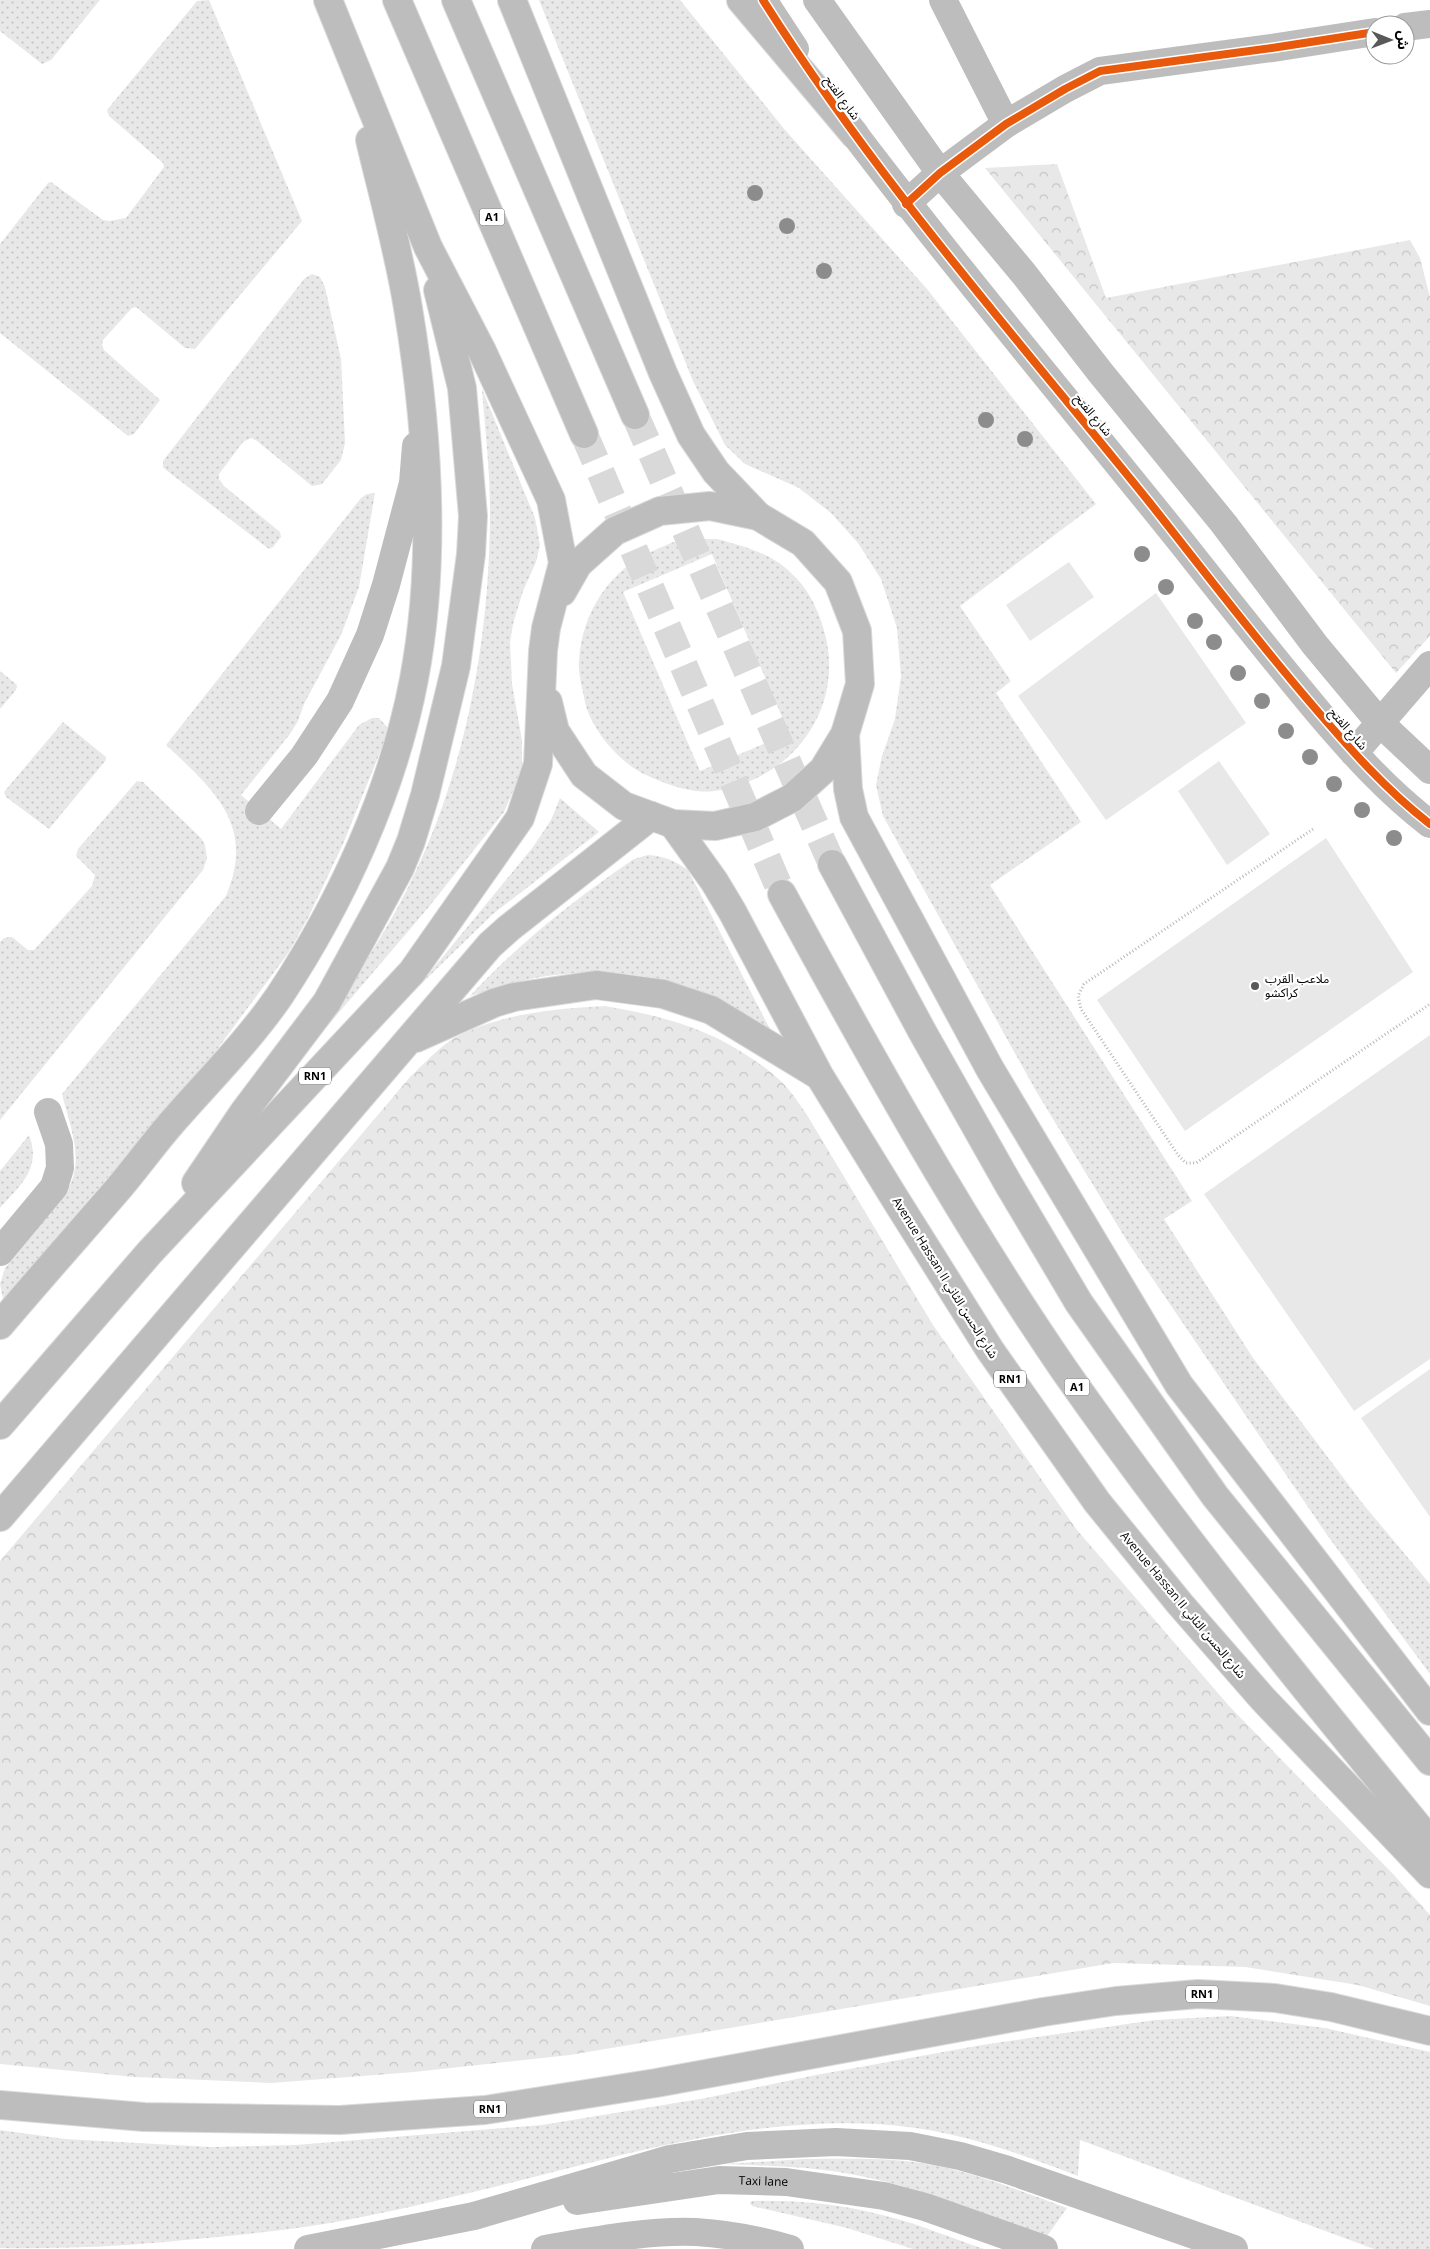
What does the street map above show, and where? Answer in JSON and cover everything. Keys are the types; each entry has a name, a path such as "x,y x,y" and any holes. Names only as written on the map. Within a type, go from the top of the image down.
{"main road":[{"path":"328,0 428,247 482,352 551,500 563,562 553,607 546,628 542,681 555,731 584,774 624,806 662,820 715,826 755,817 792,798 823,770 845,734 860,684 857,631 838,582 803,543 758,516 716,472 691,434 663,373 512,0"},
{"name":"A1","path":"397,0 584,434"},
{"path":"456,0 635,415"},
{"path":"741,0 854,134"},
{"name":"شارع الفتح","path":"763,0 828,99 906,204 1128,476 1277,664 1354,753 1402,803 1430,824"},
{"path":"817,0 940,173 1024,274 1100,372 1224,524 1315,644 1380,723 1430,770"},
{"path":"943,0 1006,124"},
{"path":"1415,26 1430,24"},
{"path":"906,204 940,173 1006,124 1065,89 1100,71 1365,34"},
{"path":"0,1325 278,998 306,953 346,880 371,820 403,727 414,678 422,619 427,545 427,481 421,397 408,304 352,58"},
{"path":"150,1252 244,1112 326,1002 400,868 411,841 425,795 456,666 471,554 473,516 462,388 428,247"},
{"path":"259,811 304,756 340,701 370,635 386,585 413,483 421,397"},
{"path":"553,607 578,564 615,531 660,511 710,506 758,516"},
{"path":"1354,753 1430,665"},
{"name":"RN1","path":"0,1425 150,1252 412,972 520,818 538,764 542,681"},
{"path":"845,734 848,789 854,817 990,1069 1096,1250 1178,1385 1430,1711"},
{"path":"0,1517 490,945 509,928 662,820"},
{"name":"Avenue Hassan II شارع الحسن الثاني","path":"662,820 714,881 732,911 819,1075 990,1350 1097,1502 1180,1604 1263,1699 1430,1874"},
{"path":"832,864 1004,1177 1079,1302 1215,1496 1430,1761"},
{"name":"A1","path":"782,894 882,1078 983,1246 1065,1370 1169,1514 1282,1660 1430,1842"},
{"path":"410,1040 494,1003 514,997 596,985 663,994 711,1010 819,1075"},
{"path":"0,1252 54,1187 60,1168 59,1144 48,1112"},
{"name":"RN1","path":"0,2105 144,2117 340,2120 485,2110 656,2084 1116,2000 1198,1994 1275,1998 1331,2007 1430,2031"},
{"path":"308,2249 474,2216 670,2159 747,2146 836,2142 910,2146 960,2156 1008,2170 1234,2249"},
{"name":"Taxi lane","path":"474,2216 719,2180 786,2182 884,2196 925,2207 1044,2249"},
{"path":"545,2249 624,2236 696,2232 764,2241 790,2249"}],"path":[{"path":"1312,829 1084,984 1078,996 1081,1009 1178,1155 1186,1163 1196,1163 1430,1004"}],"green space":[{"path":"0,0 100,0 51,60 42,64 0,31"},
{"path":"209,0 302,221 195,349 185,348 136,307 132,308 103,340 104,350 160,400 134,434 128,436 0,333 0,244 48,183 51,182 103,220 109,221 126,218 164,167 163,163 109,116 107,110 197,1"},
{"path":"539,0 680,0 785,130 927,289 1096,504 960,606 1011,681 996,693 1081,822 990,885 1192,1201 1164,1219 1253,1358 1363,1504 1430,1584 1430,1674 1327,1535 1127,1241 1036,1091 883,816 876,785 882,756 895,719 901,676 897,628 881,579 858,543 831,513 799,488 745,464 725,445 693,381"},
{"path":"1057,164 1106,298 1410,240 1420,258 1430,297 1430,636 1396,673 985,168"},
{"path":"312,274 320,277 325,287 341,359 345,443 341,460 322,484 312,486 251,438 243,442 219,474 219,479 224,486 280,532 281,537 269,549 166,470 163,467 163,461 304,279"},
{"path":"482,389 535,518 540,545 536,562 523,591 513,624 510,642 512,684 522,740 522,770 504,812 428,908 307,1050 364,963 404,896 433,830 449,786 462,741 480,649 486,603 489,556 489,480"},
{"path":"375,493 359,587 341,635 290,734 241,795 281,829 359,725 372,718 379,718 387,727 385,740 343,844 308,918 289,952 207,1063 3,1299 0,1284 5,1268 71,1183 76,1161 74,1139 62,1094 226,896 234,871 236,849 233,829 225,811 200,778 166,745 361,498 367,494"},
{"path":"717,539 737,544 775,560 797,579 807,591 818,612 823,627 829,656 828,684 821,710 808,734 790,755 768,772 743,784 705,792 679,788 646,775 625,762 616,753 598,731 592,720 580,679 579,666 581,643 592,609 601,594 625,568 639,558 677,541","holes":["712,554 789,733 700,771 623,592"]},
{"path":"1069,562 1094,597 1030,641 1006,605"},
{"path":"1156,593 1246,723 1106,820 1018,696"},
{"path":"0,671 17,685 16,690 0,709"},
{"path":"63,722 106,757 106,760 49,829 6,797 4,792"},
{"path":"1219,761 1270,834 1227,865 1178,791"},
{"path":"137,781 143,782 201,838 205,845 207,858 203,870 0,1120 0,942 4,938 12,937 28,950 34,950 92,886 95,875 76,855 78,849"},
{"path":"560,798 599,832 493,914 418,987 533,847 551,820"},
{"name":"ملاعب القرب كراكشو","path":"1326,838 1413,972 1185,1131 1097,1000"},
{"path":"648,855 669,859 688,870 771,1031 730,1006 697,990 636,975 594,972 544,976 470,996 527,940 569,906 634,859"},
{"path":"605,1006 683,1024 719,1039 773,1074 792,1093 933,1325 1077,1530 1230,1707 1393,1874 1430,1915 1430,2006 1358,1985 1245,1967 1113,1963 570,2055 414,2072 271,2083 135,2077 0,2064 0,1561 410,1077 432,1056 456,1037 492,1022 548,1011"},
{"path":"1430,1035 1430,1359 1354,1411 1204,1194"},
{"path":"29,1135 33,1158 31,1167 21,1184 0,1208 0,1171"},
{"path":"1430,1369 1430,1517 1361,1418"},
{"path":"1230,2016 1325,2028 1430,2052 1430,2249 1374,2249 1080,2140 1078,2176 1004,2149 955,2135 904,2126 877,2124 827,2124 729,2133 631,2153 408,2207 309,2226 144,2244 0,2248 0,2130 65,2139 210,2147 296,2145 542,2125 706,2098 816,2075 982,2045 1155,2020"},
{"path":"804,2159 917,2162 984,2178 1067,2208 1045,2239 924,2193 875,2179 818,2169 724,2164"},
{"path":"752,2201 786,2201 853,2208 911,2223 984,2249 913,2249 847,2228 752,2206 750,2203"}],"tunnel":[{"path":"635,415 832,864"},
{"path":"584,434 782,894"}],"cycle path":[{"path":"763,0 852,131 900,194 1251,631 1355,754 1383,783 1430,824"},
{"path":"906,204 940,173 1006,124 1065,89 1100,71 1365,34"}],"place":[{"name":"ملاعب القرب كراكشو","path":"1255,986"}]}
